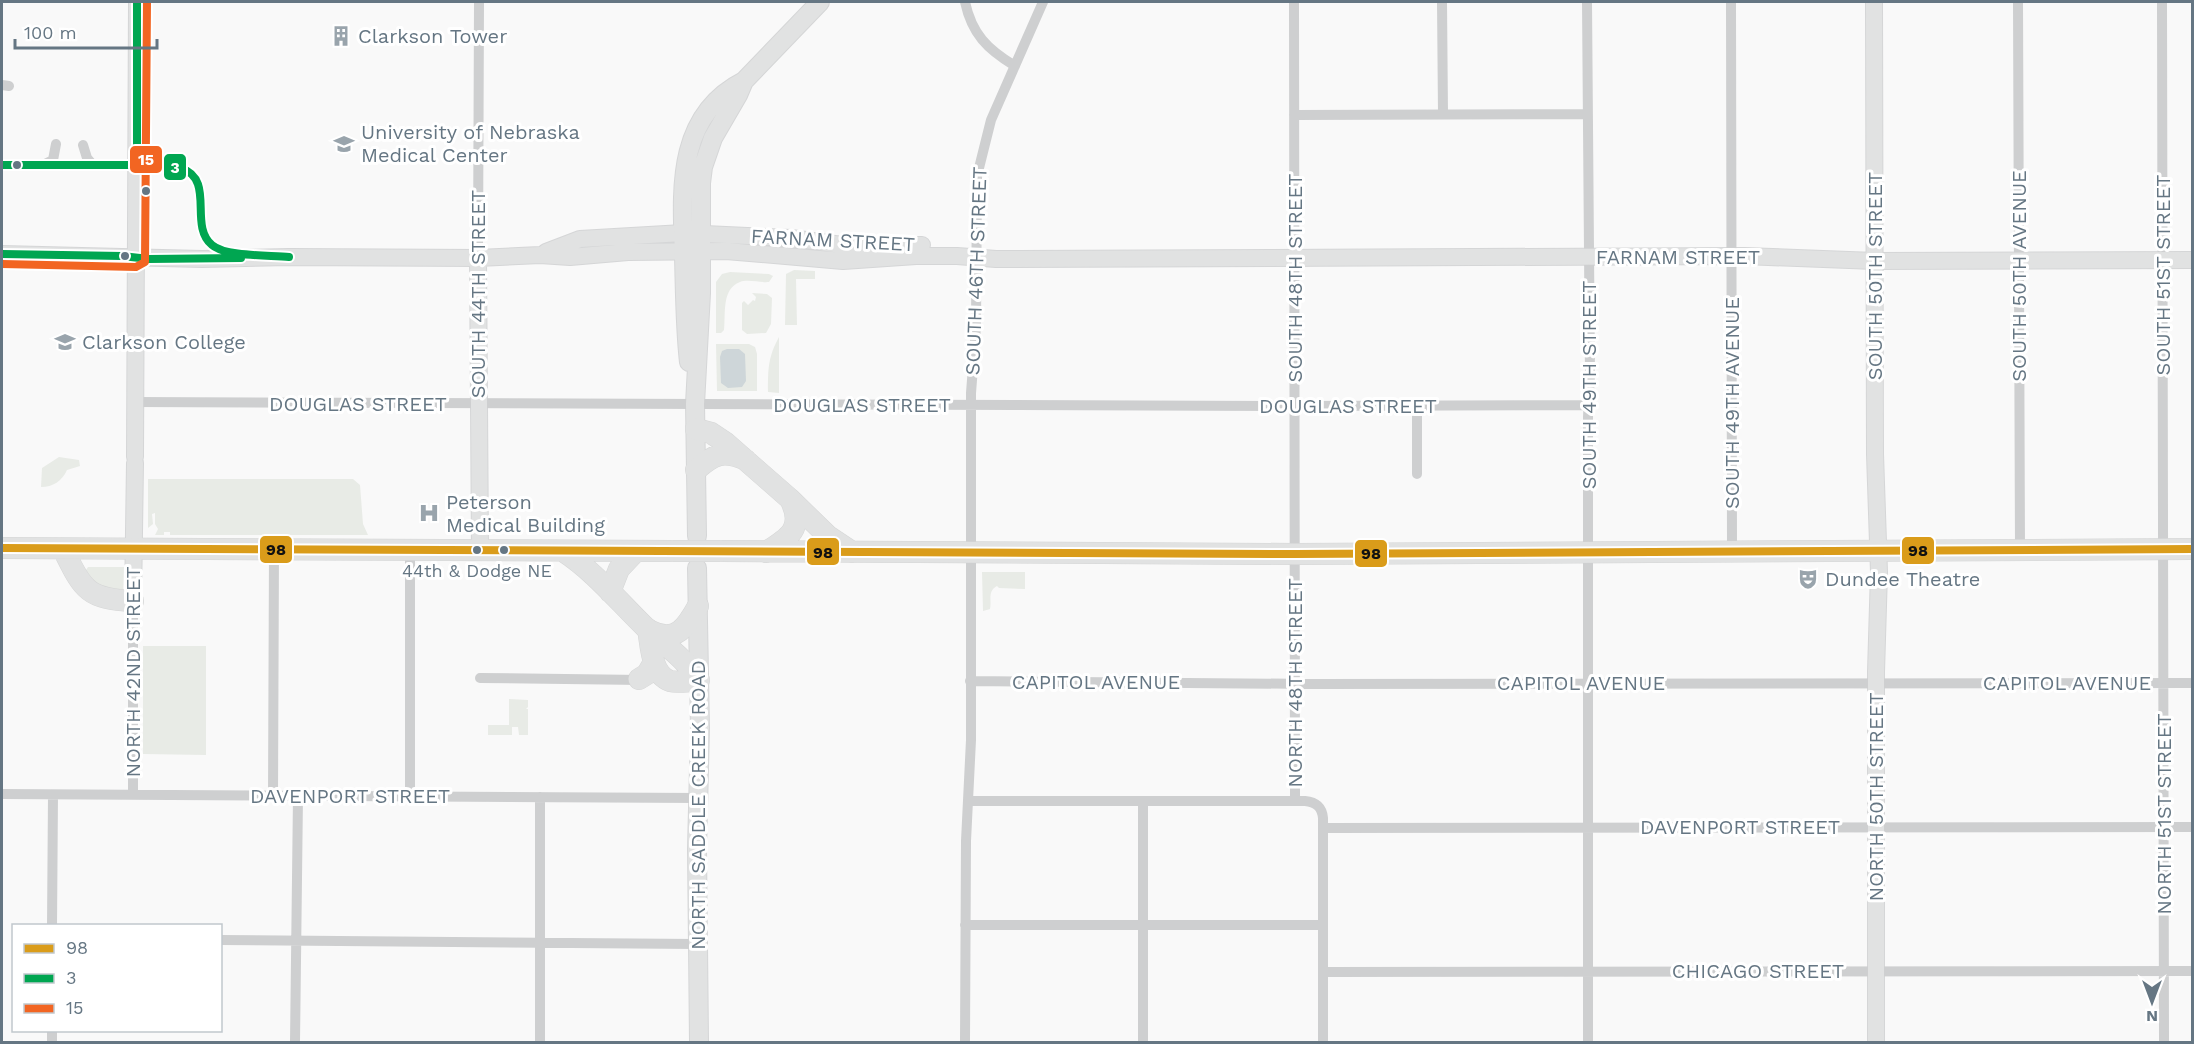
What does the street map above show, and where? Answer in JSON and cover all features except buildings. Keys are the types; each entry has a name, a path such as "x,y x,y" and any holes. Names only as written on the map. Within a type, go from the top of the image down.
{"highway":[{"path":"696,429 714,434 790,499 828,536 853,552"},
{"path":"696,470 718,455 732,455 746,460"},
{"path":"766,552 786,540 793,532 796,516 790,499"},
{"path":"2,548 1294,554 2193,549"},
{"path":"63,549 79,580 88,591 104,598 134,601"},
{"path":"563,551 586,567 648,630 684,660 699,680"},
{"path":"610,592 619,569 636,551"},
{"path":"648,630 661,635 676,633 687,625 698,606"},
{"path":"648,630 654,662 660,673 671,681 699,680"},
{"path":"639,679 650,670 654,662"}],"main road":[{"name":"NORTH 42ND STREET","path":"134,601 137,2"},
{"path":"696,536 695,404 685,331 692,242 682,196 684,174 693,138 710,106 727,90 744,81 820,2"},
{"name":"SOUTH 50TH STREET","path":"1874,2 1875,454 1878,551"},
{"name":"FARNAM STREET","path":"2,254 202,260 289,256 478,258 540,255 580,239 692,242 759,253 843,261 976,252 996,259 1731,256 1875,261 2193,260"},
{"name":"SOUTH 44TH STREET","path":"478,258 480,550"},
{"name":"NORTH 50TH STREET","path":"1876,1042 1878,551"},
{"name":"NORTH SADDLE CREEK ROAD","path":"697,568 699,1042"}],"street":[{"name":"SOUTH 44TH STREET","path":"478,258 479,2"},
{"path":"965,2 968,16 987,46 1015,66"},
{"name":"SOUTH 46TH STREET","path":"965,1042 965,926 970,774 971,405 976,327 977,176 981,154 992,120 1043,2"},
{"name":"SOUTH 48TH STREET","path":"1294,2 1294,554"},
{"path":"1442,2 1443,114"},
{"name":"SOUTH 49TH STREET","path":"1587,2 1588,1042"},
{"name":"SOUTH 49TH AVENUE","path":"1731,2 1732,552"},
{"name":"SOUTH 50TH AVENUE","path":"2018,2 2020,550"},
{"name":"SOUTH 51ST STREET","path":"2162,2 2164,549"},
{"path":"1294,115 1587,114"},
{"path":"43,165 53,160 56,144"},
{"path":"83,145 87,158 93,165"},
{"name":"DOUGLAS STREET","path":"135,402 1588,405"},
{"path":"1417,406 1417,474"},
{"path":"273,796 274,549"},
{"name":"NORTH 51ST STREET","path":"2164,549 2164,1042"},
{"path":"410,550 410,796"},
{"name":"NORTH 48TH STREET","path":"1294,554 1295,801 1312,802 1318,805 1322,813 1323,1042"},
{"name":"NORTH 42ND STREET","path":"133,795 134,601"},
{"path":"480,678 671,681"},
{"name":"CAPITOL AVENUE","path":"970,681 2193,683"},
{"name":"DAVENPORT STREET","path":"2,794 699,798"},
{"path":"52,924 53,795"},
{"path":"296,1042 298,796"},
{"path":"540,797 540,1042"},
{"path":"968,801 1295,801"},
{"path":"1143,801 1143,1042"},
{"name":"DAVENPORT STREET","path":"1323,828 2193,827"},
{"path":"965,926 1323,925"},
{"path":"222,940 697,944"},
{"name":"CHICAGO STREET","path":"1323,972 2193,971"}],"shaded area":[{"path":"794,270 815,271 815,279 796,279 797,325 785,325 786,274"},
{"path":"730,272 773,276 769,282 743,281 734,285 727,296 724,330 716,333 716,282 722,274"},
{"path":"752,293 767,294 772,298 771,324 766,333 747,334 742,330 742,303 744,301 748,305 753,300 755,301 756,297"},
{"path":"779,337 779,393 768,392 769,363"},
{"path":"716,344 749,344 755,347 757,391 717,391"},
{"path":"739,349 745,354 746,381 742,387 728,388 721,383 720,357 722,351"},
{"path":"59,457 79,460 80,466 67,470 57,483 41,487 42,468"},
{"path":"148,479 353,479 360,485 363,524 368,535 170,535 170,532 164,532 164,535 155,535 158,529 155,524 155,513 152,514 153,524 148,528"},
{"path":"88,567 124,567 123,596 99,591 86,570"},
{"path":"982,572 1025,572 1025,589 997,586 991,593 990,609 983,611"},
{"path":"143,646 206,646 206,755 143,754"},
{"path":"509,699 528,700 526,709 528,709 528,735 519,735 518,727 512,727 512,735 488,735 488,725 509,725"}],"transit line":[{"name":"3","path":"137,2 137,165"},
{"name":"15","path":"2,264 136,267 145,262 147,2"},
{"name":"3","path":"2,165 163,165 181,168 191,174 197,182 200,192 202,226 205,236 212,245 238,254 289,257"},
{"name":"3","path":"2,254 122,256 149,259 241,258"},
{"name":"98","path":"2,548 1295,554 2192,549"}],"place":[{"name":"Clarkson Tower","path":"341,36"},
{"name":"University of Nebraska Medical Center","path":"344,144"},
{"name":"Clarkson College","path":"65,342"},
{"name":"Peterson Medical Building","path":"429,513"},
{"name":"44th & Dodge NE","path":"477,550"},
{"name":"Dundee Theatre","path":"1808,579"}]}
